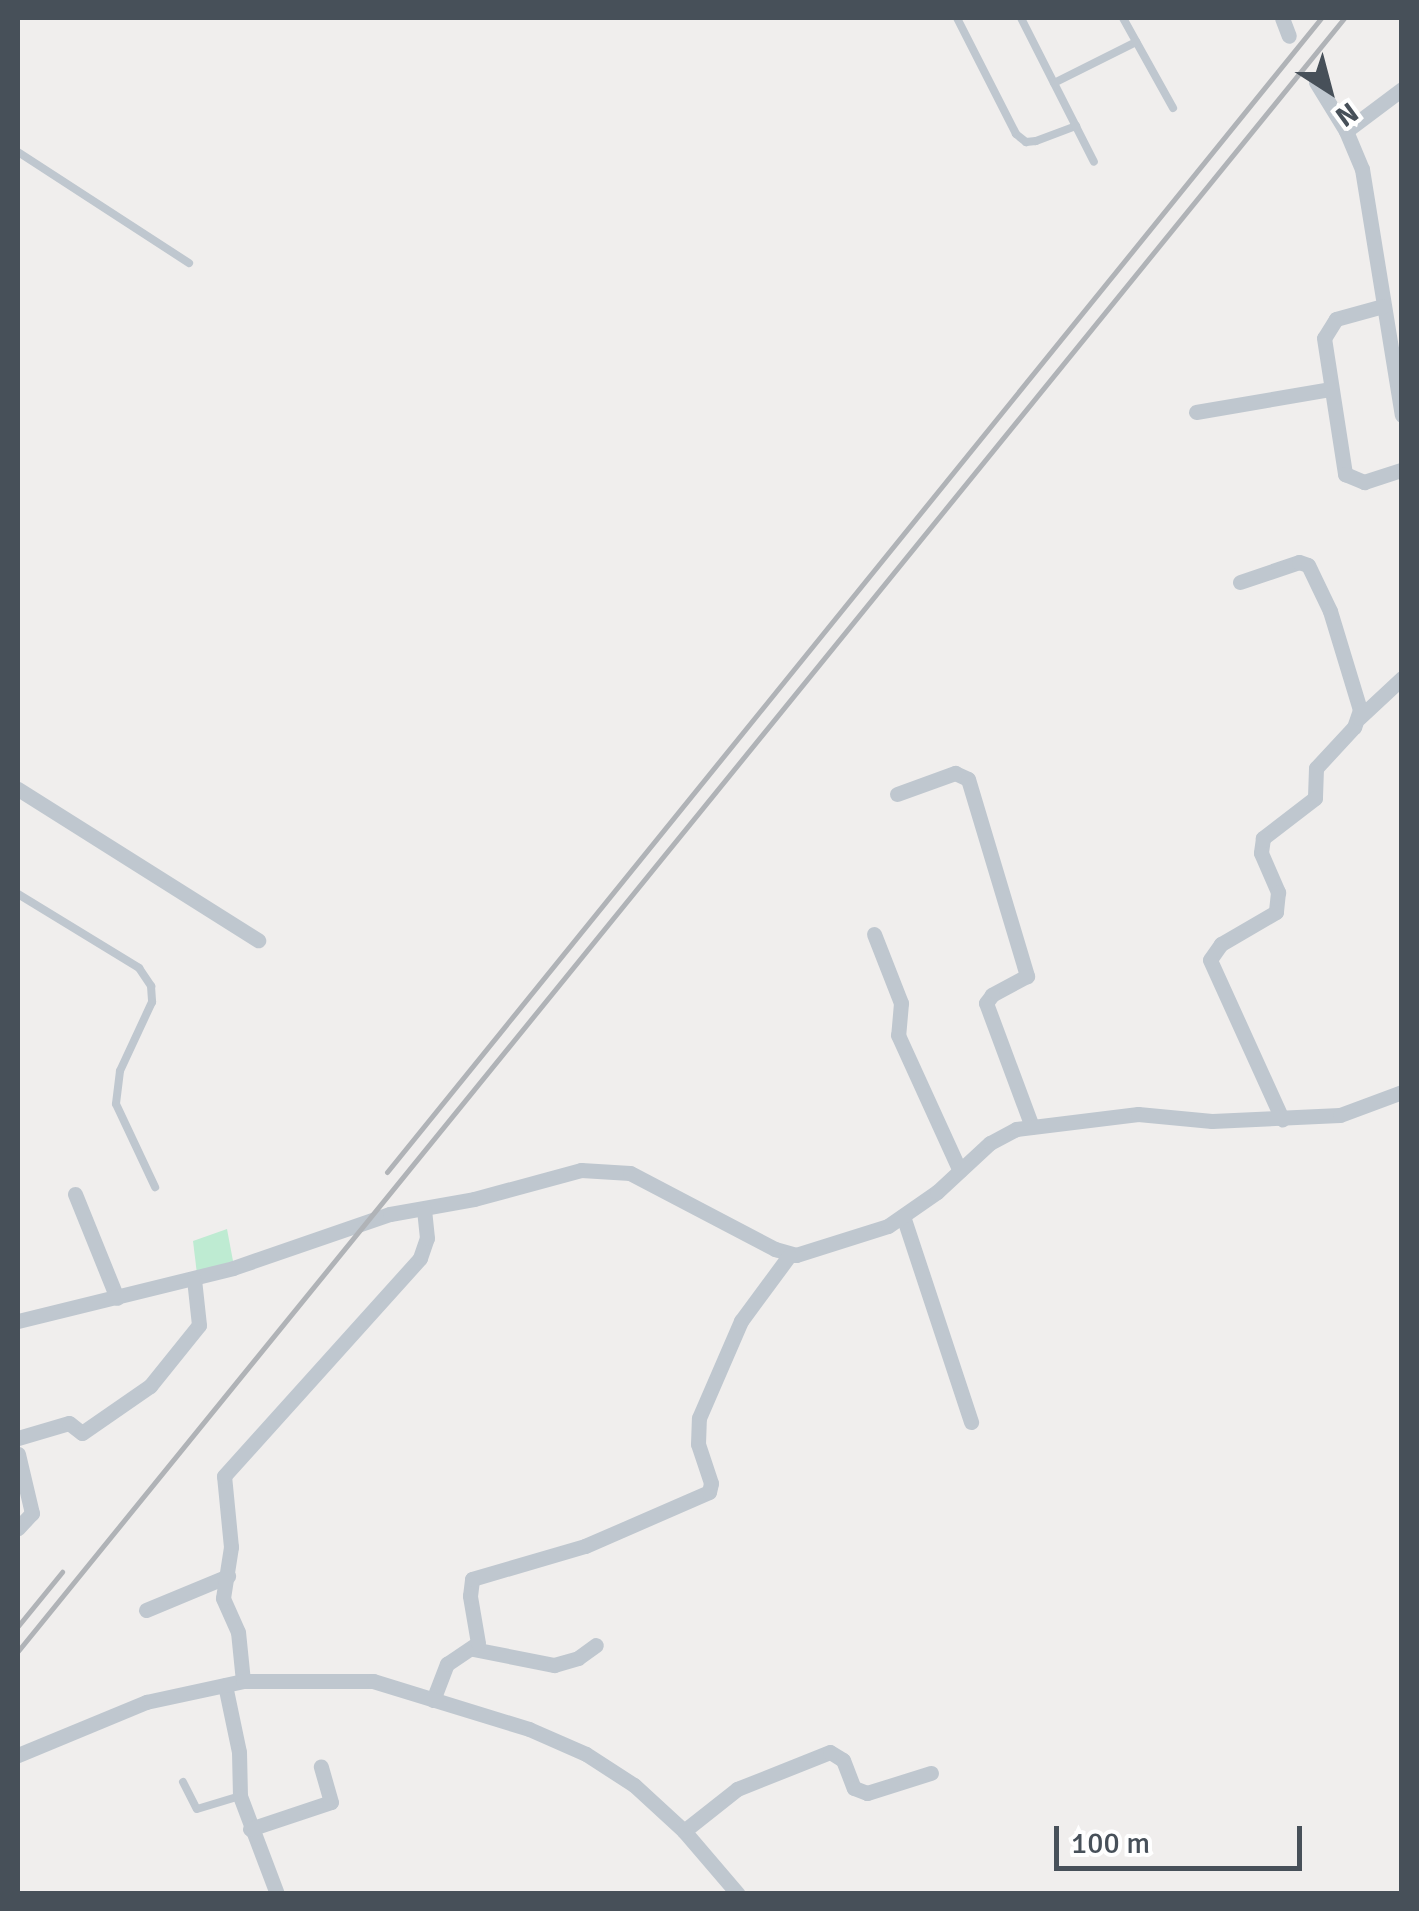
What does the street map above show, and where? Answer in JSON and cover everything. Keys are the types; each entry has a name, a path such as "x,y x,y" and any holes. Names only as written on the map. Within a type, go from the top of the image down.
{"street":[{"path":"1282,18 1289,36"},
{"path":"1316,82 1346,131 1362,169 1402,415"},
{"path":"1346,131 1402,89"},
{"path":"1384,306 1336,319 1328,326 1324,338 1345,474 1364,482 1402,470"},
{"path":"1196,412 1331,389"},
{"path":"1240,582 1299,562 1308,566 1350,671 1359,718"},
{"path":"1282,1119 1210,960 1221,944 1276,912 1278,892 1262,853 1264,838 1315,798 1316,768 1359,718 1402,678"},
{"path":"897,794 955,773 968,778 1027,976 992,995 986,1003 1032,1128"},
{"path":"18,788 258,940"},
{"path":"874,934 902,1010 898,1035 960,1172"},
{"path":"18,1321 194,1279 390,1214 581,1170 610,1169 668,1190 789,1256 816,1252 903,1216 1002,1136 1032,1128 1138,1114 1212,1122 1340,1115 1402,1092"},
{"path":"75,1194 117,1298"},
{"path":"243,1681 238,1632 224,1606 231,1546 224,1476 420,1258 427,1238 424,1209"},
{"path":"903,1216 971,1422"},
{"path":"473,1649 478,1635 470,1596 472,1579 598,1541 709,1492 711,1483 698,1444 699,1418 740,1321 789,1256"},
{"path":"18,1438 66,1424 82,1432 150,1386 199,1324 194,1279"},
{"path":"18,1454 32,1513 18,1528"},
{"path":"146,1610 228,1576"},
{"path":"433,1700 446,1664 473,1649 554,1665 578,1658 596,1645"},
{"path":"18,1755 146,1702 243,1681 373,1681 530,1729 586,1754 634,1785 684,1831 738,1894"},
{"path":"225,1685 238,1752 240,1796 277,1894"},
{"path":"684,1831 737,1789 830,1752 839,1754 854,1788 867,1794 931,1773"},
{"path":"250,1830 331,1802 321,1766"}],"lane":[{"path":"957,18 1016,134 1026,142 1036,141 1076,126"},
{"path":"1021,18 1094,162"},
{"path":"1123,18 1173,108"},
{"path":"1054,83 1136,42"},
{"path":"18,152 190,263"},
{"path":"18,894 138,968 151,986 152,1002 120,1071 116,1104 155,1187"},
{"path":"183,1782 197,1809 240,1796"}],"green space":[{"path":"227,1229 233,1261 197,1274 193,1241"}],"railway":[{"path":"387,1172 1321,18"},
{"path":"18,1651 1344,18"},
{"path":"18,1626 62,1572"}]}
